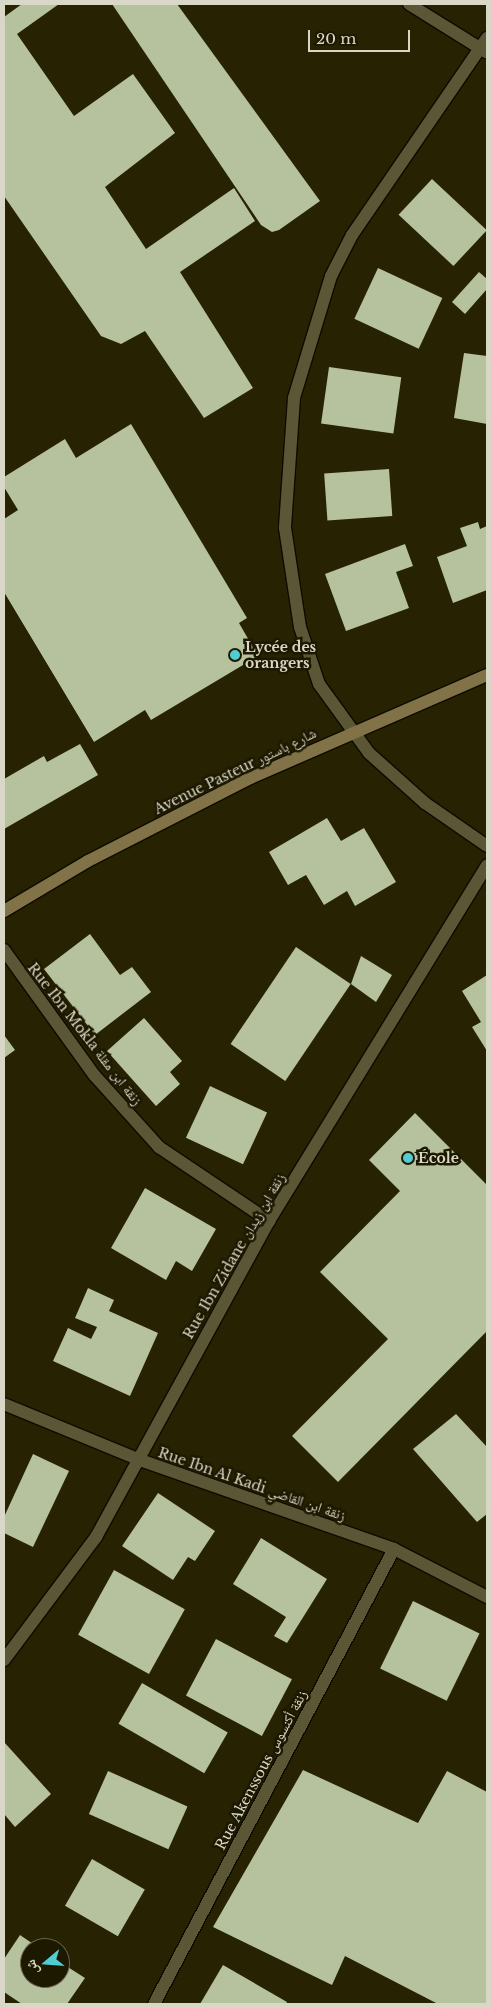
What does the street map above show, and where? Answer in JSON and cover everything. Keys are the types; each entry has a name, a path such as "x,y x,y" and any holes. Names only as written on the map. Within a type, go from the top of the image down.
{"street":[{"path":"409,4 485,46 352,235 313,324 294,398 285,528 300,627 319,684 350,732 425,803 487,846"},
{"name":"Avenue Pasteur شارع باستور","path":"4,911 153,827 350,732 487,675"},
{"name":"Rue Ibn Zidane زنقة ابن زيدان","path":"4,1660 96,1537 140,1460 268,1221 487,865"},
{"name":"Rue Ibn Mokla زنقة ابن مقلة","path":"4,950 95,1076 159,1147 268,1221"},
{"name":"Rue Ibn Al Kadi زنقة ابن القاضي","path":"4,1404 140,1460 394,1549 487,1597"},
{"name":"Rue Akenssous زنقة أكنسوس","path":"154,2004 394,1549"}],"building":[{"path":"22,4 59,4 17,34 74,116 133,74 175,133 105,187 146,249 234,188 255,221 180,272 253,388 204,418 145,331 121,344 101,336 4,196 4,17"},
{"path":"112,4 177,4 320,201 279,230 272,232 261,225"},
{"path":"432,179 487,230 453,266 399,215"},
{"path":"378,268 442,298 419,349 354,319"},
{"path":"479,272 487,279 487,289 465,314 452,302"},
{"path":"464,353 487,356 487,424 454,418"},
{"path":"329,367 401,377 393,434 321,423"},
{"path":"131,424 247,618 239,623 258,656 151,720 145,710 94,742 4,592 4,519 18,510 4,487 4,477 65,439 76,458"},
{"path":"389,469 392,516 327,520 324,474"},
{"path":"478,522 480,529 487,526 487,590 453,603 437,557 467,546 460,528"},
{"path":"405,544 413,566 396,572 409,608 346,631 325,574"},
{"path":"80,744 98,775 4,829 4,779 44,756 47,762"},
{"path":"327,818 341,841 364,828 396,882 355,906 347,891 324,905 306,875 288,885 269,852"},
{"path":"90,934 120,975 132,967 151,992 95,1035 44,969"},
{"path":"296,947 351,984 285,1081 231,1044"},
{"path":"361,956 392,975 376,1002 351,984"},
{"path":"487,975 487,1051 472,1027 481,1022 462,991"},
{"path":"144,1018 182,1061 170,1072 180,1084 156,1106 107,1051"},
{"path":"4,1035 15,1050 4,1058"},
{"path":"210,1086 267,1113 243,1164 186,1138"},
{"path":"415,1113 487,1185 487,1331 338,1482 292,1436 388,1339 320,1272 400,1191 369,1160"},
{"path":"145,1188 216,1229 192,1271 176,1261 166,1280 111,1248"},
{"path":"88,1288 114,1300 109,1311 158,1333 130,1396 53,1361 68,1328 91,1339 97,1327 75,1318"},
{"path":"456,1414 487,1447 487,1514 477,1522 413,1449"},
{"path":"33,1454 69,1471 33,1547 4,1533 4,1517"},
{"path":"158,1493 215,1531 195,1561 188,1557 173,1580 122,1546"},
{"path":"261,1538 327,1579 287,1643 274,1636 286,1617 233,1584"},
{"path":"114,1570 185,1609 149,1674 78,1635"},
{"path":"413,1601 480,1633 447,1701 380,1668"},
{"path":"216,1639 292,1679 262,1736 186,1696"},
{"path":"142,1683 228,1732 204,1773 118,1724"},
{"path":"4,1742 51,1794 15,1827 4,1814"},
{"path":"303,1770 418,1823 447,1771 487,1792 487,2004 438,2004 345,1956 332,1985 213,1927"},
{"path":"108,1771 187,1806 168,1849 89,1814"},
{"path":"92,1859 145,1890 118,1936 65,1906"},
{"path":"20,1935 24,1938 20,1938 20,1988 70,1988 70,1968 85,1978 67,2004 22,2004 4,1992 4,1959"},
{"path":"223,1965 287,2002 286,2004 200,2004"}],"place":[{"name":"Lycée des orangers","path":"235,655"},
{"name":"École","path":"408,1158"}]}
